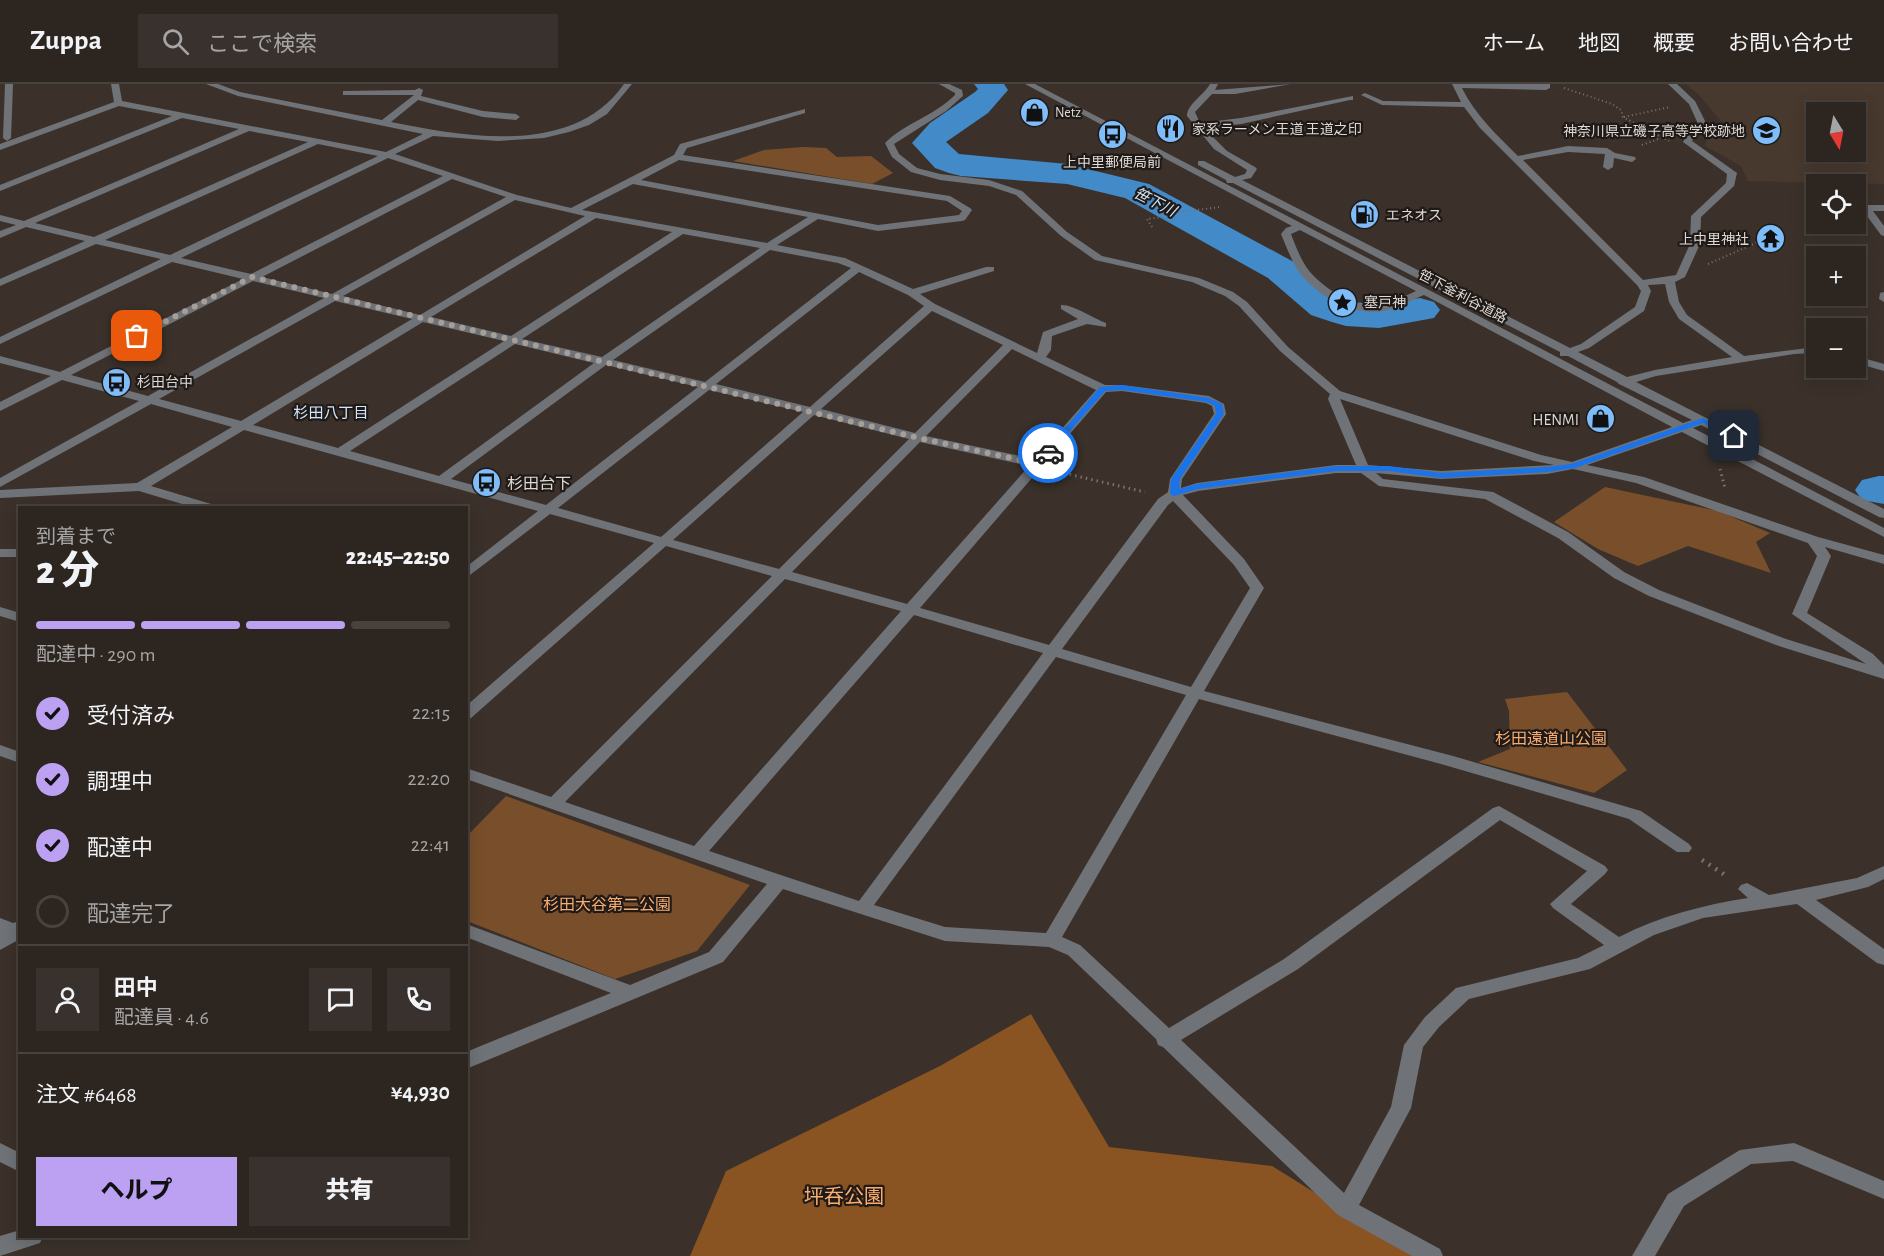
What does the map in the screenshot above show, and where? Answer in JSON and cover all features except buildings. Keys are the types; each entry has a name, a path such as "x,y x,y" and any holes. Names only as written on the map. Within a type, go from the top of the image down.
{"street":[{"path":"9,84 4,139 20,139"},
{"path":"115,84 118,103"},
{"path":"210,84 238,94 432,134 493,139 515,138 580,125 605,112 628,84"},
{"path":"943,84 959,92 959,96 950,105 898,135 889,143 892,154 916,172 1009,188 1083,249 1099,258 1195,280 1229,294 1242,304 1284,350 1336,393 1527,454 1639,480 1813,540 1884,560"},
{"name":"笹下釜利谷道路","path":"1029,84 1884,533"},
{"name":"笹下釜利谷道路","path":"1048,84 1884,514"},
{"path":"1220,185 1248,176 1252,169 1227,157 1212,146 1191,116 1191,111 1212,88 1235,92 1287,84"},
{"path":"1546,84 1546,88 1456,85 1466,105 1483,126 1641,283 1646,291 1640,309 1609,331 1571,352 1552,358"},
{"path":"1672,84 1686,93 1704,127 1691,135 1687,142 1732,173 1731,184 1696,216 1695,244 1675,279 1674,302 1683,317 1743,360"},
{"path":"383,124 419,91"},
{"path":"346,93 419,91 483,114 516,117"},
{"path":"1365,95 1382,103 1466,105"},
{"path":"1198,126 1241,121 1350,98"},
{"path":"0,147 118,103 389,155 514,197 572,211 841,260 1103,389 1122,388 1209,400 1218,404 1220,414 1176,479 1172,495 862,909"},
{"path":"678,157 683,146 802,111"},
{"path":"0,188 182,116"},
{"path":"0,235 248,128"},
{"path":"0,341 432,134"},
{"path":"0,283 315,142"},
{"path":"1516,159 1568,149 1607,151 1611,155 1632,159"},
{"path":"1608,167 1611,155"},
{"path":"572,211 629,180 678,157 950,199 967,210 963,218 878,228 629,180"},
{"path":"0,407 451,176"},
{"path":"0,483 147,399 514,197"},
{"path":"1884,208 1866,208 1884,233"},
{"path":"140,487 594,215"},
{"path":"441,480 604,361 768,246 818,215"},
{"path":"0,218 1036,465"},
{"path":"1300,227 1289,230 1286,234 1298,262 1316,283 1353,307 1383,308 1423,292"},
{"path":"340,453 681,231"},
{"path":"468,572 705,385 858,268"},
{"path":"912,293 990,269"},
{"path":"1641,283 1675,279"},
{"path":"468,713 931,306"},
{"path":"1065,307 1102,325"},
{"path":"1040,357 1045,350 1047,334 1088,320"},
{"path":"554,803 1010,345"},
{"path":"1602,386 1655,373 1806,350"},
{"path":"0,359 909,609 1195,693 1447,760 1635,815 1683,848"},
{"path":"1866,362 1884,368"},
{"path":"697,854 1103,389"},
{"path":"1336,393 1334,399 1363,468 1379,482 1488,495 1563,535 1619,575 1654,593 1781,642 1884,673"},
{"path":"1172,495 1197,487 1336,469 1363,468 1441,475 1547,470 1572,466 1703,420"},
{"path":"0,494 140,487 203,506"},
{"path":"1051,940 1257,588 1239,562 1172,495"},
{"path":"1813,540 1824,556 1799,614 1868,657 1884,673"},
{"path":"0,553 18,553"},
{"path":"0,611 18,617"},
{"path":"0,750 18,757"},
{"path":"468,774 779,882 945,934 1051,940 1074,950 1165,1040 1346,1209 1432,1256"},
{"path":"1165,1040 1291,964 1499,812 1599,870 1559,904 1618,946"},
{"path":"1346,1209 1401,1108 1414,1045 1432,1022 1463,993 1583,964 1648,930 1701,912 1800,897 1862,883 1884,872"},
{"path":"468,1060 716,957 779,882"},
{"path":"1747,889 1768,903"},
{"path":"1800,897 1884,958"},
{"path":"0,943 13,929"},
{"path":"468,931 631,993"},
{"path":"0,1152 18,1162"},
{"path":"1643,1256 1676,1200 1748,1156 1794,1152 1884,1190"},
{"path":"0,1246 26,1238"}],"path":[{"path":"1560,87 1612,104 1621,110 1623,117 1678,145 1693,148"},
{"path":"1623,117 1678,106 1690,99"},
{"path":"1152,227 1147,219 1162,217 1162,214 1224,207"},
{"path":"1675,279 1763,240"},
{"path":"1715,464 1721,470 1726,510"},
{"path":"1036,465 1172,495"},
{"path":"1683,848 1747,889"}],"shaded area":[{"name":"神奈川県立磯子高等学校跡地","path":"1686,84 1884,84 1884,184 1866,184 1866,174 1806,174 1806,182 1748,181 1741,166 1705,146 1707,137 1724,125 1701,97"}],"green space":[{"path":"826,148 837,157 871,156 893,173 872,184 733,161 764,150"},
{"path":"1605,487 1718,511 1770,533 1756,542 1771,573 1688,546 1638,566 1598,549 1554,522"},
{"name":"杉田遠道山公園","path":"1567,692 1627,770 1594,793 1478,762 1510,749 1509,711 1505,699"},
{"name":"杉田大谷第二公園","path":"506,796 750,885 697,951 615,979 468,921 468,835"},
{"name":"坪呑公園","path":"1031,1014 1109,1147 1272,1166 1417,1256 690,1256 726,1171 940,1066"}],"waterway":[{"name":"笹下川","path":"989,84 993,90 986,99 941,130 928,143 947,161 961,166 1067,174 1137,191 1281,270 1325,307 1346,314 1379,316 1420,310"},
{"name":"笹下川","path":"1879,490 1884,490"}],"way so far":[{"path":"137,336 252,277 919,438 1038,464 1048,453"}],"place":[{"name":"Netz","path":"1034,112"},
{"name":"家系ラーメン王道 王道之印","path":"1171,129"},
{"name":"神奈川県立磯子高等学校跡地","path":"1766,131"},
{"name":"上中里郵便局前","path":"1112,135"},
{"name":"エネオス","path":"1365,215"},
{"name":"上中里神社","path":"1770,239"},
{"name":"塞戸神","path":"1343,302"},
{"name":"杉田台中","path":"116,382"},
{"name":"HENMI","path":"1600,419"},
{"name":"杉田台下","path":"486,483"}],"district":[{"name":"杉田八丁目","path":"331,413"}],"route":[{"path":"1048,453 1103,389 1122,388 1209,400 1218,404 1220,408 1220,414 1176,479 1174,494 1197,487 1336,469 1389,469 1441,475 1547,470 1572,466 1703,420 1734,436"}]}
